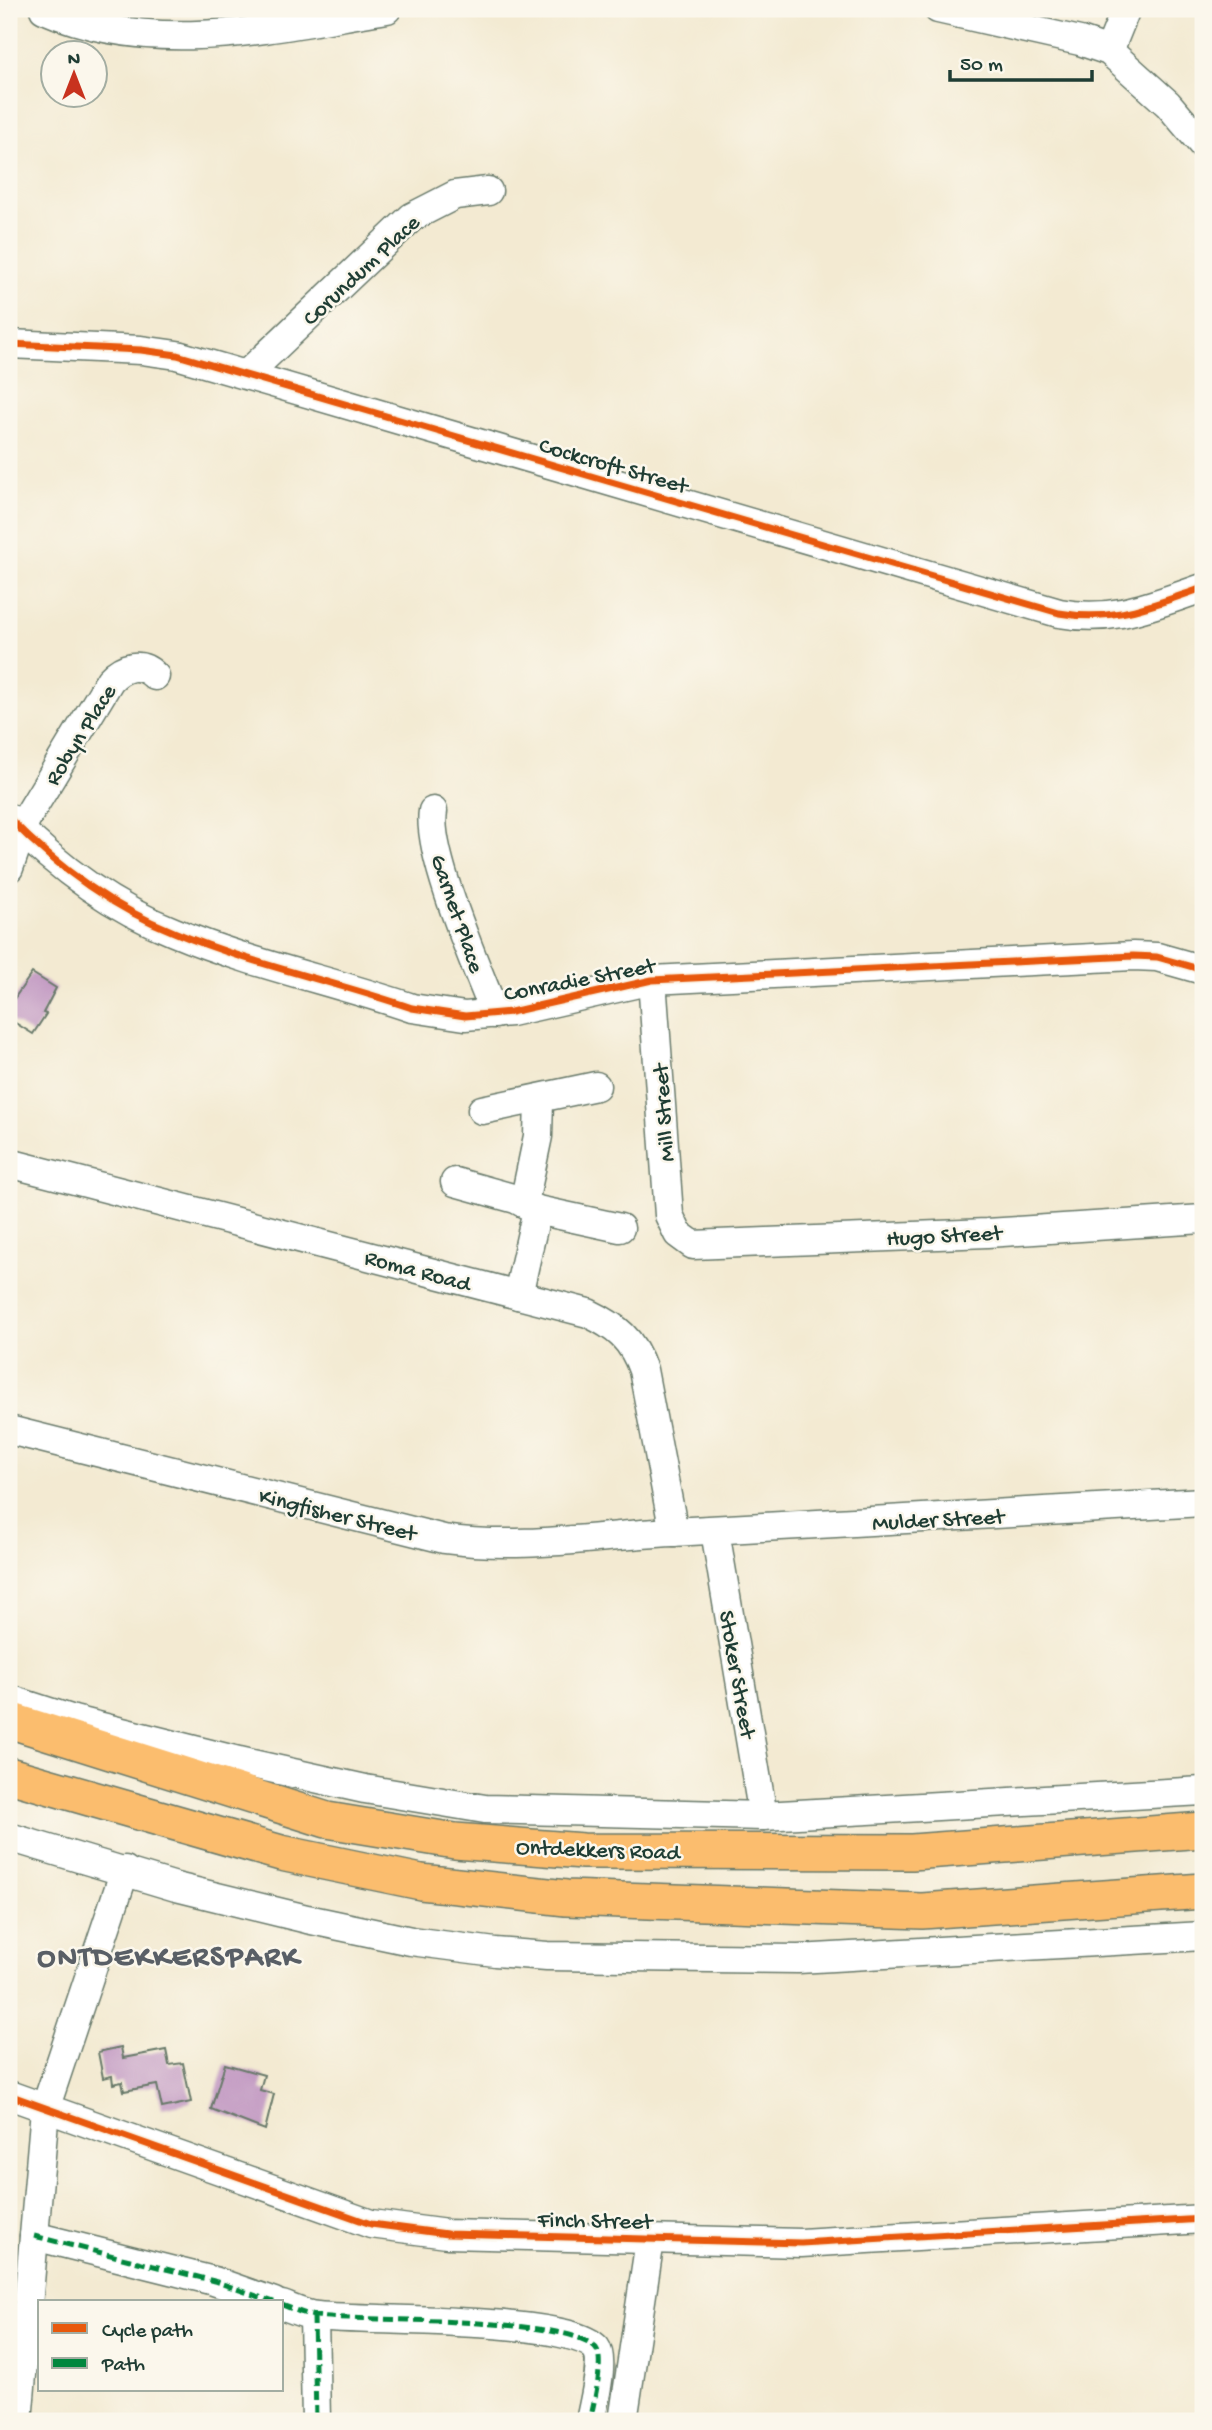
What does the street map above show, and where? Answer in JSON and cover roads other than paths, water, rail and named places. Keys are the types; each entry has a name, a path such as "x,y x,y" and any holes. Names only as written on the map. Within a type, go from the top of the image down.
{"main road":[{"name":"Ontdekkers Road","path":"9,1720 327,1820 455,1842 583,1851 912,1852 1203,1830"},
{"name":"Ontdekkers Road","path":"9,1775 281,1853 421,1882 566,1898 922,1911 1203,1891"}],"street":[{"path":"52,10 106,29 154,35 211,36 387,9"},
{"path":"938,9 1080,41 1109,51 1168,104 1203,145"},
{"path":"1109,51 1126,9"},
{"name":"Corundum Place","path":"247,374 412,217 455,195 488,191"},
{"name":"Cockcroft Street","path":"9,344 141,350 177,355 1059,613 1094,618 1115,616 1203,587"},
{"name":"Robyn Place","path":"15,825 26,819 110,680 132,667 140,666 155,676"},
{"name":"Garnet Place","path":"433,811 433,838 442,870 495,1014"},
{"path":"9,868 15,825"},
{"name":"Conradie Street","path":"15,825 58,864 102,894 174,933 411,1008 448,1016 495,1014 652,980 1133,956 1157,957 1203,970"},
{"name":"Mill Street","path":"652,980 669,1215 672,1226 685,1241"},
{"path":"482,1110 596,1086"},
{"path":"518,1295 531,1206 539,1100"},
{"name":"Roma Road","path":"9,1163 588,1313 612,1325 635,1350 643,1370 674,1532"},
{"path":"455,1182 531,1206 620,1228"},
{"name":"Hugo Street","path":"685,1241 709,1246 1203,1219"},
{"name":"Kingfisher Street","path":"9,1430 453,1540 489,1544 558,1542 674,1532"},
{"name":"Mulder Street","path":"674,1532 1203,1502"},
{"name":"Stoker Street","path":"715,1531 763,1816"},
{"name":"Ontdekkers Road","path":"9,1699 74,1720 239,1761 461,1806 522,1812 763,1816 1203,1791"},
{"path":"9,1837 176,1887 386,1936 461,1948 547,1955 797,1959 1203,1936"},
{"path":"18,2421 45,2109 125,1870"},
{"name":"Finch Street","path":"9,2095 393,2229 447,2234 802,2243 1203,2219"},
{"path":"34,2236 214,2281 268,2300"},
{"path":"623,2421 650,2240"},
{"path":"284,2306 314,2316 478,2322 581,2336 597,2350 600,2362 590,2421"},
{"path":"314,2316 316,2421"}],"district":[{"name":"ONTDEKKERSPARK","path":"169,1955"}]}
